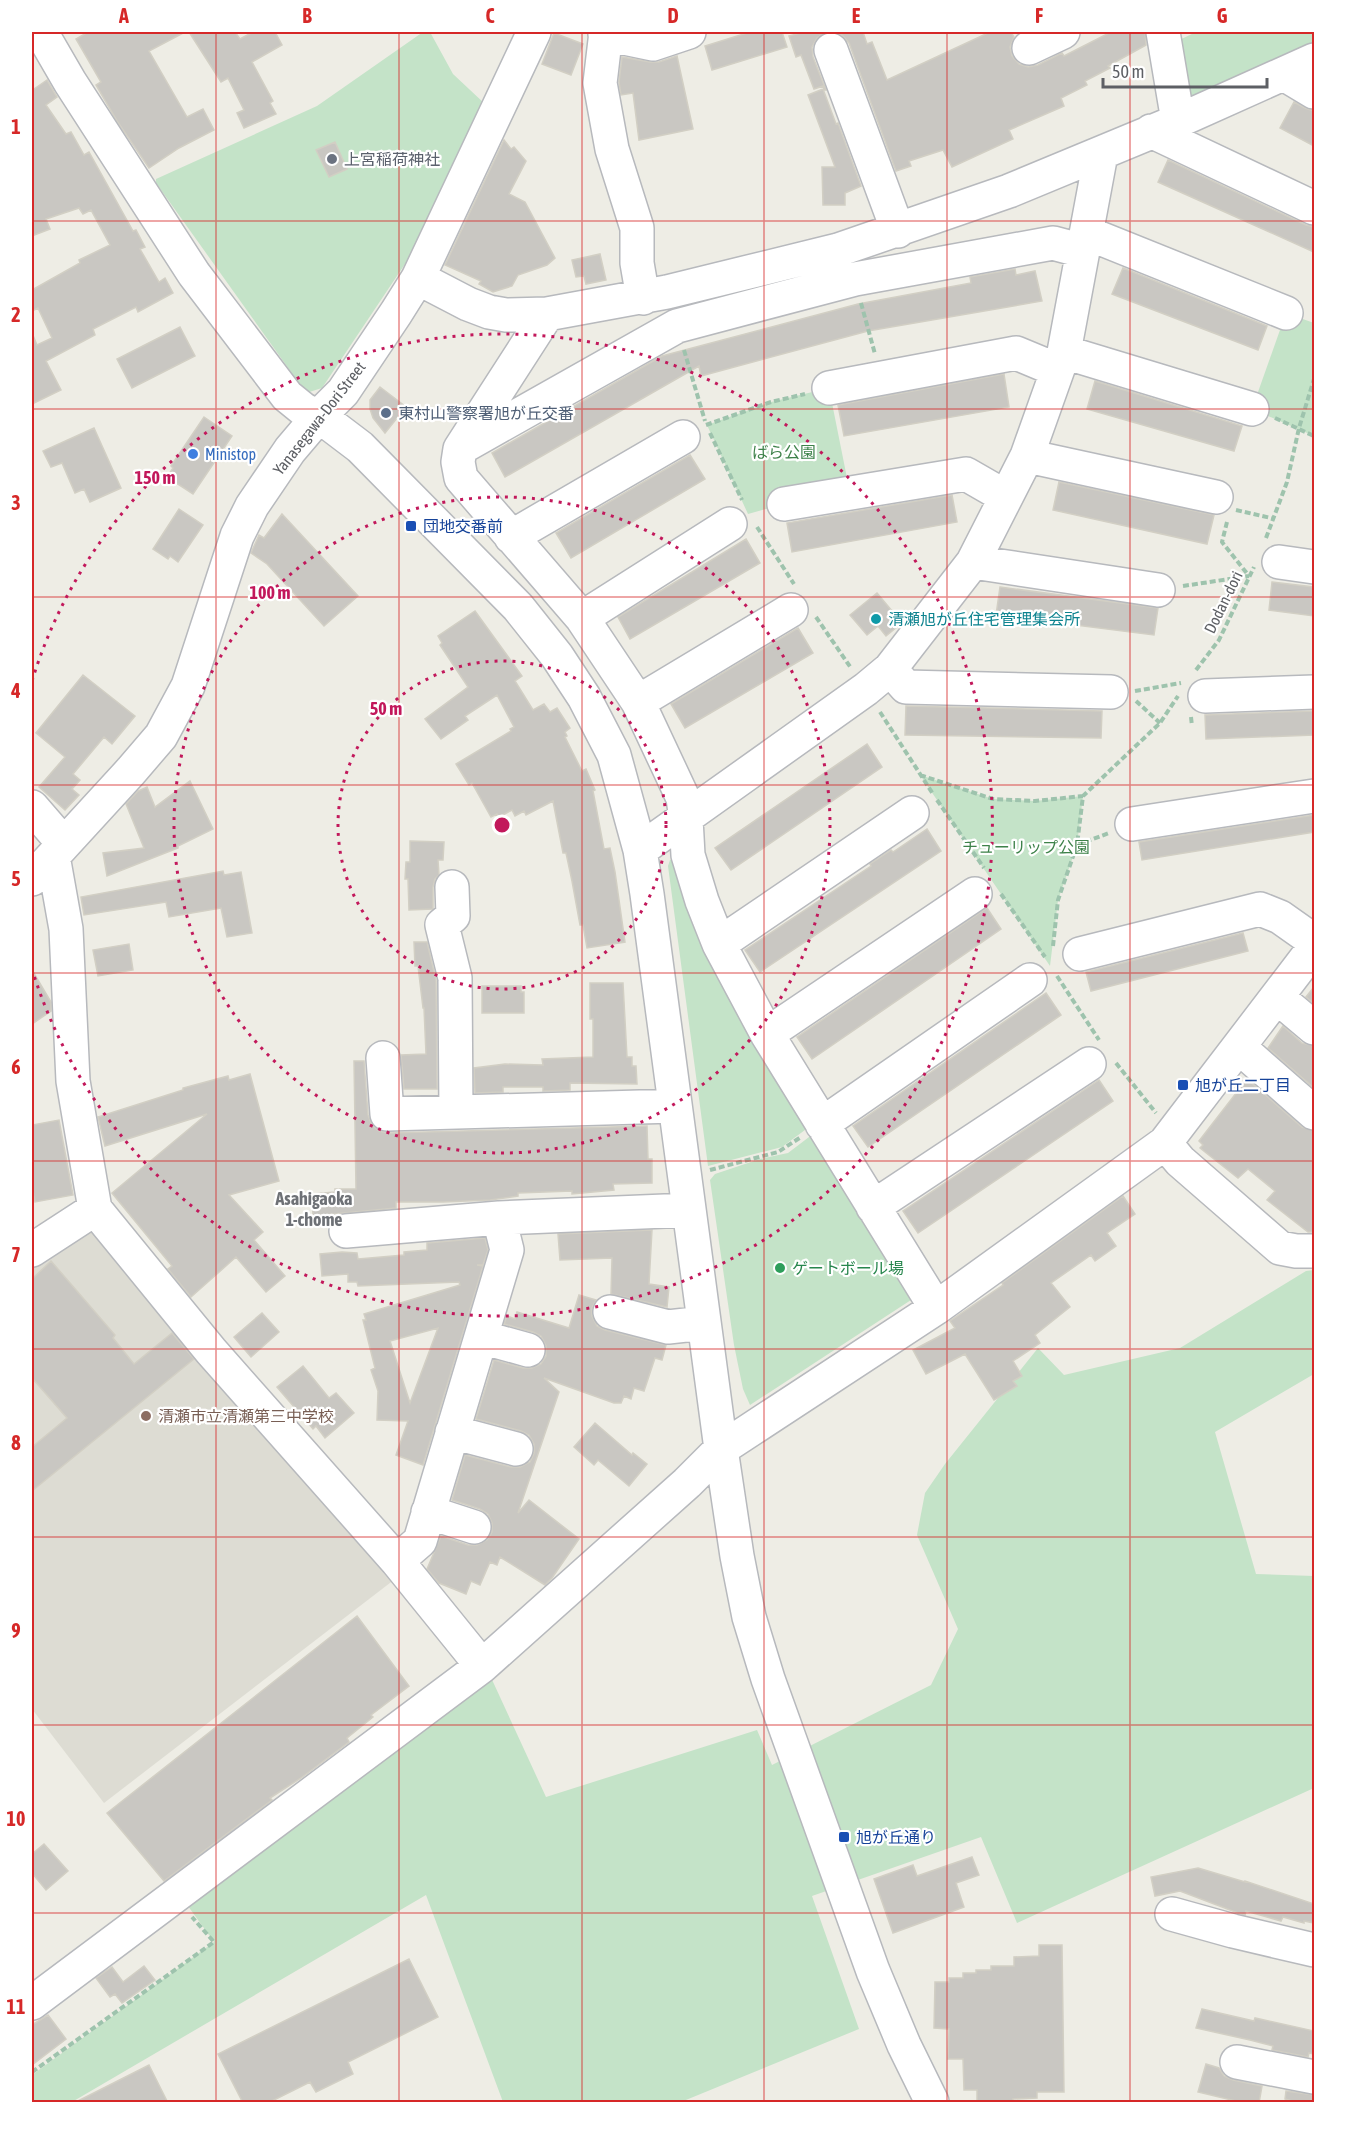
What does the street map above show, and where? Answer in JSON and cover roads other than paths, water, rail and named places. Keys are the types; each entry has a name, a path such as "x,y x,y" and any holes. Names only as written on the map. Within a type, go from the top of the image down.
{"street":[{"path":"41,32 70,82 194,274 287,396 360,447 518,607 557,656 584,698 614,755 640,850 721,1449 737,1556 749,1617 768,1679 873,1971 904,2045 932,2103"},
{"name":"Yanasegawa-Dori Street","path":"49,860 161,736 188,686 237,536 252,506 290,450 343,392 418,278 534,32"},
{"path":"643,298 637,263 638,228 612,149 600,83 606,33 653,44 689,32"},
{"path":"1029,48 1063,32"},
{"path":"1163,32 1165,126"},
{"path":"831,50 897,231"},
{"path":"418,278 468,304 489,312 506,315 547,314 643,298 838,250 1010,191 1101,154 1314,60"},
{"path":"1284,74 1314,92"},
{"path":"1165,126 1314,208"},
{"path":"640,850 866,689 890,669 973,562 1027,456 1060,361 1101,154"},
{"path":"460,449 677,326 855,279 1053,243 1085,242 1286,313"},
{"path":"547,314 460,449 458,462 461,478 582,618 638,702 682,798 688,855 702,901 719,944 767,1034 936,1308"},
{"path":"829,388 1016,352 1252,409"},
{"path":"511,537 695,431"},
{"path":"1027,456 1223,503"},
{"path":"784,504 966,474 1006,497"},
{"path":"582,618 743,517"},
{"path":"1267,554 1314,567"},
{"path":"973,562 1158,590"},
{"path":"638,702 800,603"},
{"path":"890,669 906,687 1119,692"},
{"path":"1195,684 1314,692"},
{"path":"1132,824 1314,796"},
{"path":"32,807 49,860 66,929 73,1081 95,1209 247,1392 397,1561 482,1666"},
{"path":"719,944 912,813"},
{"path":"767,1034 987,886"},
{"path":"452,887 453,916 442,925 455,978 456,1112"},
{"path":"822,1124 1053,964 1260,909 1280,917 1314,941"},
{"path":"32,2003 482,1666 687,1483 721,1449 936,1308 1165,1143 1240,1048 1314,948"},
{"path":"1277,997 1314,1028"},
{"path":"1240,1048 1314,1113"},
{"path":"383,1058 387,1114 675,1106"},
{"path":"873,1207 1089,1064"},
{"path":"1165,1143 1180,1161 1280,1248 1314,1251"},
{"path":"32,1250 95,1209"},
{"path":"346,1231 499,1218 689,1210"},
{"path":"397,1561 420,1541 507,1250 499,1218"},
{"path":"610,1312 668,1327 704,1323"},
{"path":"481,1337 528,1350"},
{"path":"452,1432 516,1449"},
{"path":"428,1512 474,1527"},
{"path":"1172,1914 1314,1950"},
{"path":"1238,2062 1314,2077"}],"place":[{"name":"上宮稲荷神社","path":"332,159"},
{"name":"東村山警察署旭が丘交番","path":"386,413"},
{"name":"Ministop","path":"193,454"},
{"name":"団地交番前","path":"411,526"},
{"name":"清瀬旭が丘住宅管理集会所","path":"876,619"},
{"name":"旭が丘二丁目","path":"1183,1085"},
{"name":"ゲートボール場","path":"780,1268"},
{"name":"清瀬市立清瀬第三中学校","path":"146,1416"},
{"name":"旭が丘通り","path":"844,1837"}],"district":[{"name":"Asahigaoka 1-chome","path":"314,1208"}],"park label":[{"name":"ばら公園","path":"784,452"},
{"name":"チューリップ公園","path":"1026,847"}]}
